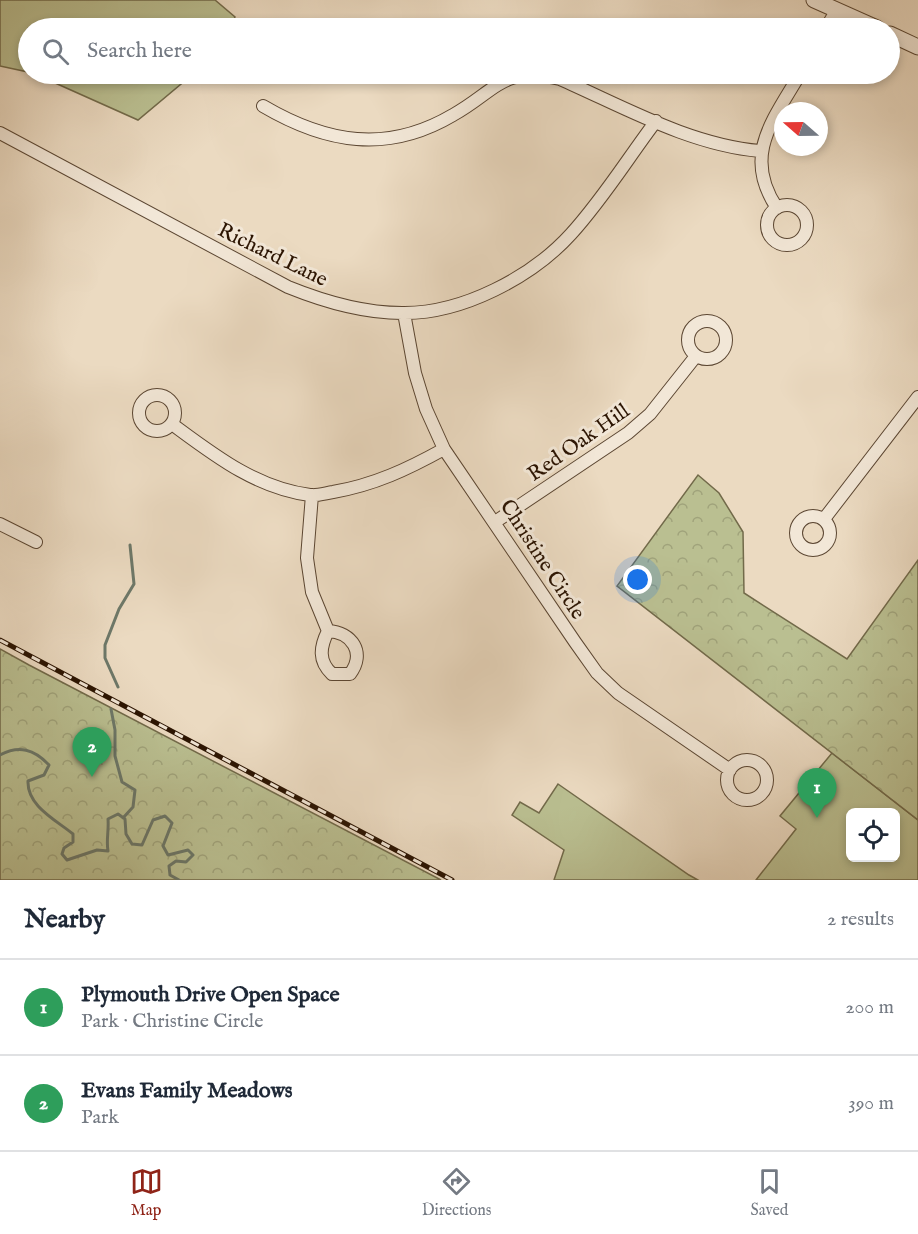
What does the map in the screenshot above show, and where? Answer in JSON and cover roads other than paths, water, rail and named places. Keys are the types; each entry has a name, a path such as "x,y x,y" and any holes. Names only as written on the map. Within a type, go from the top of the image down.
{"street":[{"path":"814,0 855,18"},
{"path":"832,18 837,10"},
{"path":"900,39 918,47"},
{"path":"263,106 291,122 321,134 364,140 390,138 435,125 456,114 497,84"},
{"path":"571,84 701,140 729,148 760,151"},
{"path":"777,208 768,194 760,151 768,129 794,84"},
{"name":"Richard Lane","path":"0,133 288,287 332,303 404,313 470,300 525,274 571,234 656,121"},
{"name":"Christine Circle","path":"404,313 420,391 444,449 597,673 618,693 730,770"},
{"name":"Red Oak Hill","path":"495,522 628,434 650,414 696,356"},
{"path":"824,519 918,397"},
{"path":"172,424 225,463 252,477 312,495 355,489 392,477 444,449"},
{"path":"312,495 307,558 312,592 328,631"},
{"path":"0,524 36,542"}],"waterway":[{"path":"118,687 105,658 105,645 119,609 134,584 130,545"},
{"path":"111,709 115,730 115,756 122,782 135,790 133,807 123,818"},
{"path":"0,755 14,750 26,750 38,755 49,765 44,775 28,781 29,790 37,805 73,834 73,842 64,848 62,854 67,860 97,850 108,851 108,819 118,814 125,819 126,834 132,844 142,845 153,820 165,816 172,823 163,846 168,855 188,850 193,855 186,862 176,861 169,866 170,875 179,880"}],"railway":[{"path":"0,640 452,880"}],"place":[{"name":"Evans Family Meadows","path":"92,777"},
{"name":"Plymouth Drive Open Space","path":"817,818"}]}
